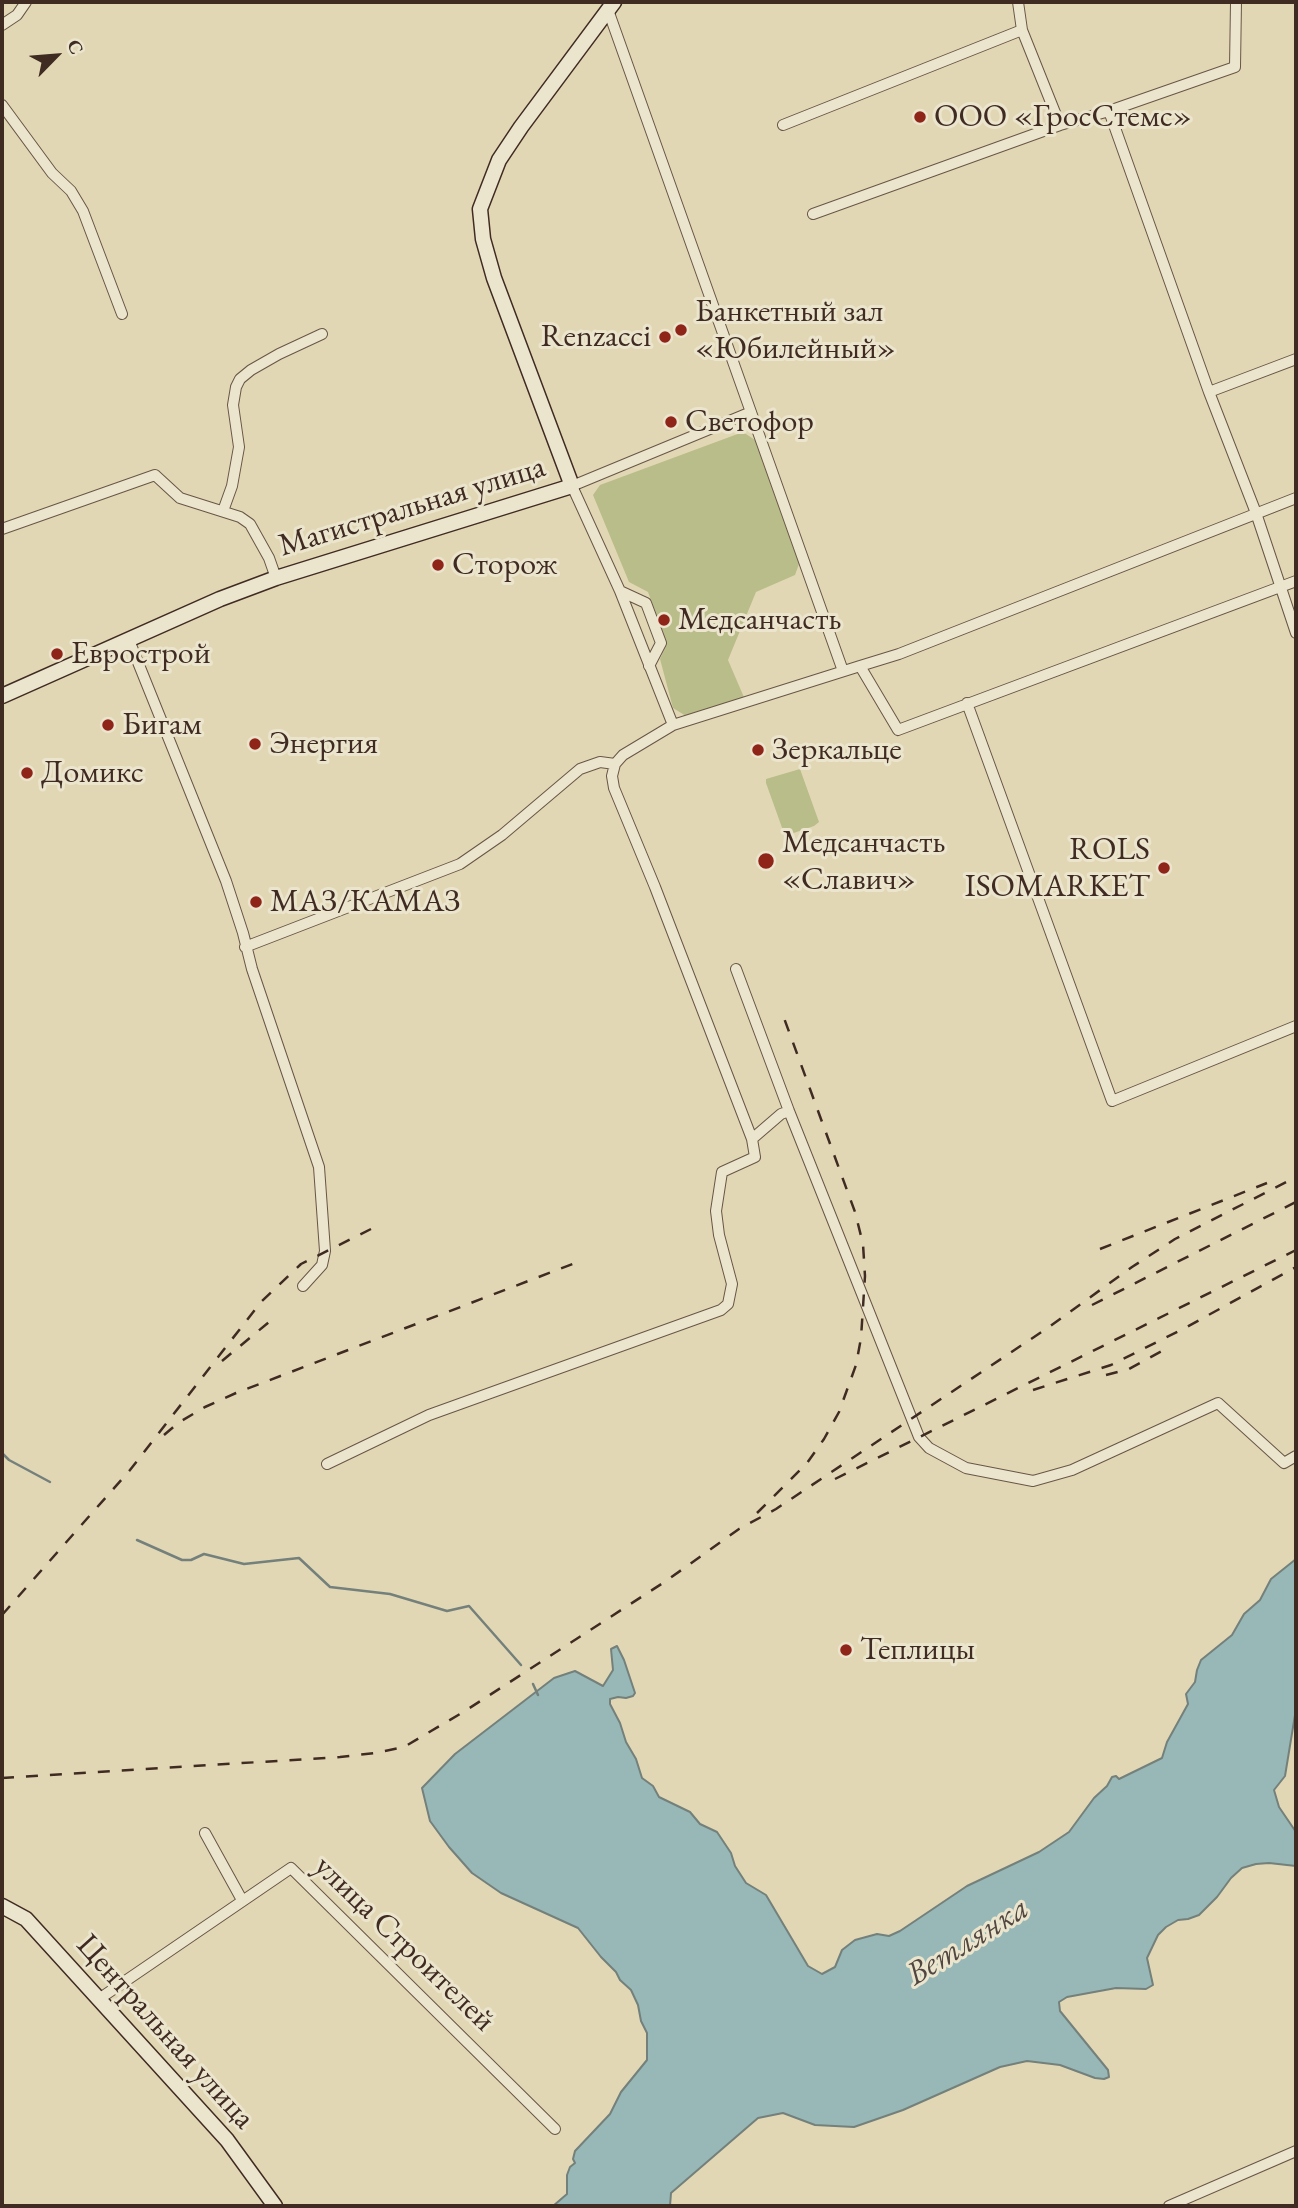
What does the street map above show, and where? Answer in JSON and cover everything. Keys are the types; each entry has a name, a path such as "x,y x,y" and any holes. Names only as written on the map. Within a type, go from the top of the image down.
{"main road":[{"name":"Магистральная улица","path":"2,696 276,578 572,486 494,278 483,239 480,209 499,160 611,6"},
{"name":"Центральная улица","path":"2,1906 26,1919 99,1999 227,2140 275,2206"}],"street":[{"path":"2,25 17,15 26,2"},
{"path":"1018,2 1022,30 1060,125"},
{"path":"813,214 1060,125 1109,111 1235,67 1236,2"},
{"path":"611,6 843,671"},
{"path":"783,125 1022,30"},
{"path":"2,105 52,173 71,191 83,211 122,314"},
{"path":"1109,111 1296,633"},
{"path":"223,512 232,486 239,447 233,405 240,379 279,354 322,334"},
{"path":"1209,392 1296,359"},
{"path":"673,725 620,591 572,486 751,412"},
{"path":"2,528 155,475 180,498 240,517 250,524 269,558 276,578"},
{"path":"327,1464 429,1415 721,1310 728,1304 732,1284 719,1235 716,1211 722,1172 755,1157 752,1139 655,887 614,789 612,776 615,764 623,755 673,725 899,654 1296,498"},
{"path":"860,666 898,730 1296,581"},
{"path":"620,591 646,603 662,643 649,666"},
{"path":"129,640 226,881 245,947 319,1167 326,1251 321,1265 303,1286"},
{"path":"967,702 1112,1101 1296,1026"},
{"path":"245,947 460,864 502,835 580,769 600,762 615,764"},
{"path":"736,968 737,977 789,1111 919,1437 929,1448 965,1468 1033,1480 1072,1470 1219,1403 1284,1462 1296,1456"},
{"path":"752,1139 780,1114 789,1111"},
{"path":"205,1833 243,1900"},
{"name":"улица Строителей","path":"99,1999 291,1868 555,2129"},
{"path":"1169,2206 1296,2151"}],"green space":[{"path":"743,432 755,440 799,564 795,575 756,592 728,660 746,702 686,716 673,708 660,659 667,644 648,592 629,582 593,495 600,485"},
{"path":"800,769 819,822 785,836 766,779"}],"water":[{"path":"1296,1559 1296,1709 1285,1776 1274,1790 1279,1807 1296,1832 1296,1866 1269,1863 1242,1868 1199,1915 1178,1920 1166,1927 1158,1935 1147,1958 1153,1985 1146,1989 1116,1988 1067,1997 1059,2002 1060,2011 1108,2070 1109,2077 1095,2078 1060,2065 1027,2061 1000,2067 903,2110 854,2127 815,2125 783,2113 758,2118 671,2193 670,2206 553,2206 567,2194 567,2175 575,2163 575,2151 610,2114 621,2092 647,2060 647,2033 631,1990 578,1928 501,1893 472,1873 430,1821 422,1788 455,1754 554,1678 575,1671 603,1686 613,1670 611,1649 617,1646 635,1693 626,1698 610,1699 610,1704 642,1778 653,1786 659,1797 690,1812 700,1824 717,1832 746,1883 766,1895 808,1966 822,1974 835,1967 842,1950 855,1940 877,1934 889,1936 900,1931 967,1886 1039,1852 1069,1832 1112,1777 1119,1779 1162,1758 1167,1742 1188,1704 1186,1694 1195,1682 1201,1660 1232,1635 1244,1614 1260,1600 1271,1579"}],"waterway":[{"name":"Ветлянка","path":"2,1453 9,1460 50,1482"},
{"name":"Ветлянка","path":"137,1540 182,1560 191,1560 204,1554 244,1564 299,1558 330,1587 390,1594 447,1611 469,1606 521,1665"},
{"name":"Ветлянка","path":"533,1684 538,1695"}],"railway":[{"path":"757,1513 807,1463 839,1412 856,1365 861,1338 865,1276 863,1244 855,1212 784,1018"},
{"path":"2,1778 340,1757 404,1747 465,1711 666,1581 739,1529 776,1509 1049,1327 1175,1239 1296,1177"},
{"path":"1100,1249 1267,1183"},
{"path":"1092,1305 1296,1202"},
{"path":"2,1615 130,1470 261,1302 301,1264 371,1229"},
{"path":"835,1479 1296,1250"},
{"path":"164,1435 205,1407 236,1393 583,1260"},
{"path":"1033,1390 1111,1365 1296,1267"},
{"path":"222,1361 275,1317"},
{"path":"1106,1375 1129,1369 1169,1347"}],"place":[{"name":"ООО «ГросСтемс»","path":"920,117"},
{"name":"Банкетный зал «Юбилейный»","path":"681,330"},
{"name":"Renzacci","path":"665,337"},
{"name":"Светофор","path":"671,422"},
{"name":"Сторож","path":"438,565"},
{"name":"Медсанчасть","path":"664,620"},
{"name":"Еврострой","path":"57,654"},
{"name":"Бигам","path":"108,725"},
{"name":"Энергия","path":"255,744"},
{"name":"Зеркальце","path":"758,750"},
{"name":"Домикс","path":"27,773"},
{"name":"Медсанчасть «Славич»","path":"766,861"},
{"name":"ROLS ISOMARKET","path":"1164,868"},
{"name":"МАЗ/КАМАЗ","path":"256,902"},
{"name":"Теплицы","path":"846,1650"}]}
